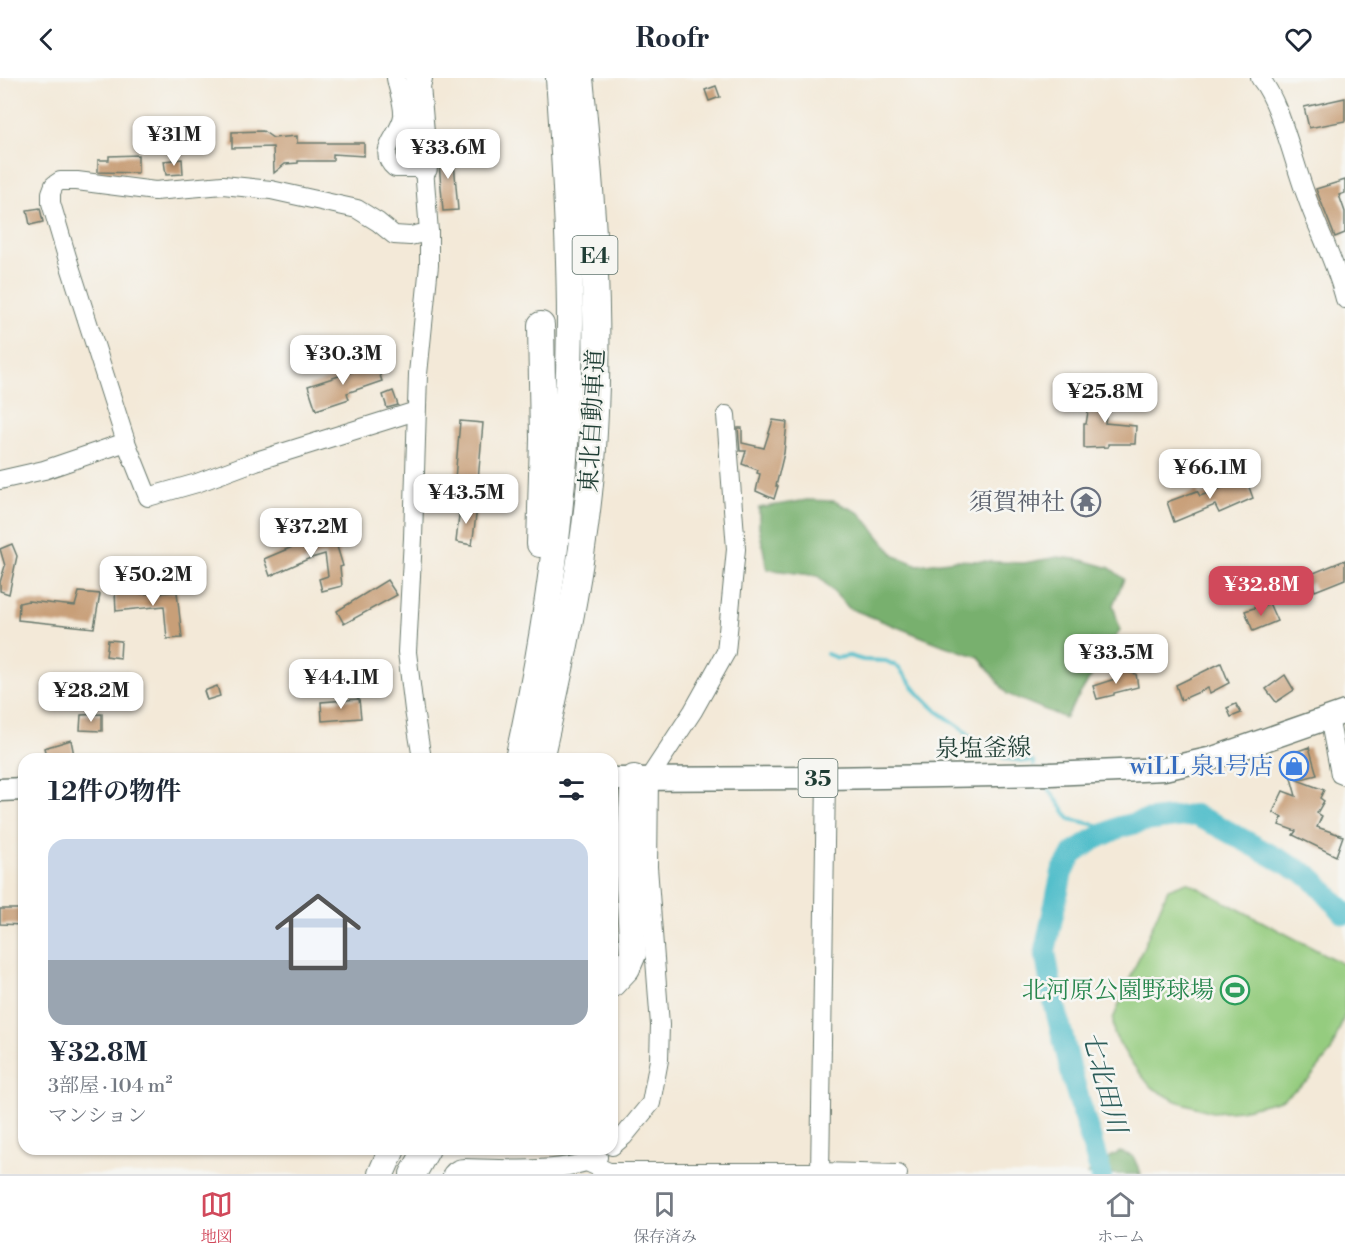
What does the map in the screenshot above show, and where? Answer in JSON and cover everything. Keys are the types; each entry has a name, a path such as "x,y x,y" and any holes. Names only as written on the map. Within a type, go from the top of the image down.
{"highway":[{"path":"420,78 417,87 424,168"},
{"path":"420,111 422,99 431,78"},
{"name":"東北自動車道","path":"537,753 531,700 549,602 566,433 570,325 569,253 559,78"},
{"name":"東北自動車道","path":"541,753 566,714 590,568 594,512 595,253 580,78"},
{"path":"531,700 539,602 543,439 541,325"},
{"path":"618,978 631,961 632,936 628,872 632,778"},
{"path":"618,964 625,956 632,936"},
{"path":"381,1174 389,1155"},
{"path":"401,1174 410,1155"},
{"path":"413,1174 424,1155"}],"main road":[{"name":"泉塩釜線","path":"632,778 1023,775 1164,769 1213,758 1337,715"},
{"path":"0,790 18,789"}],"street":[{"path":"396,78 403,118 389,144 387,159 395,168 424,168 429,232 429,265 416,411 407,652 421,753"},
{"path":"1260,78 1267,85 1277,110 1306,196 1338,274 1345,299"},
{"path":"416,411 256,461 197,483 148,496 126,442 51,203 51,193 54,185 60,181 155,191 223,185 271,190 357,209 394,235 410,236 429,232"},
{"path":"618,1141 651,1103 659,1060 660,1025 648,867 632,778 693,711 726,652 736,549 726,415"},
{"path":"0,480 44,470 126,442"},
{"path":"1337,715 1340,774 1345,776"},
{"path":"820,1173 825,778"},
{"path":"452,1174 462,1168 512,1172 543,1170 589,1163 600,1155"},
{"path":"589,1163 609,1172 898,1174"}],"green space":[{"path":"807,500 834,501 860,513 895,556 918,565 956,560 1024,563 1058,557 1082,560 1110,568 1124,579 1113,605 1120,630 1065,718 1007,694 979,657 849,608 818,576 767,569 759,527 759,508"},
{"name":"北河原公園野球場","path":"1187,882 1345,965 1345,1014 1331,1052 1309,1080 1281,1100 1241,1110 1212,1112 1176,1101 1151,1087 1130,1061 1114,1034 1113,1019 1168,889"},
{"path":"1120,1152 1133,1156 1141,1174 1087,1174 1094,1165"}],"building":[{"path":"716,86 720,97 709,101 705,90"},
{"path":"1345,98 1345,121 1309,128 1304,107"},
{"path":"263,131 273,138 297,136 297,143 364,143 364,156 333,154 333,161 298,161 298,163 285,164 274,173 273,147 232,148 232,132"},
{"path":"453,150 458,210 443,211 438,151"},
{"path":"138,155 138,173 98,172 98,160 109,160 109,156"},
{"path":"182,159 183,174 166,175 164,161"},
{"path":"1345,180 1345,193 1339,195 1345,212 1345,233 1335,237 1316,189"},
{"path":"40,208 43,222 30,225 27,210"},
{"path":"376,364 382,381 347,393 349,399 316,410 308,386"},
{"path":"1092,388 1110,390 1105,423 1136,426 1135,444 1108,444 1108,447 1084,448 1084,424 1086,424"},
{"path":"393,391 398,405 387,408 383,395"},
{"path":"773,420 787,422 784,453 774,499 756,491 760,474 757,473 758,470 742,464 746,451 740,451 738,428 742,428 742,443 764,448"},
{"path":"460,421 483,423 478,481 455,479"},
{"path":"1246,479 1253,498 1219,513 1215,505 1174,522 1167,502 1197,491 1200,496"},
{"path":"460,507 477,508 472,545 456,542"},
{"path":"330,531 343,566 340,567 342,586 322,591 319,579 328,576 325,554 270,576 264,559"},
{"path":"12,544 17,556 9,594 0,591 5,566 0,549"},
{"path":"1345,560 1345,579 1315,591 1312,583 1294,588 1292,582"},
{"path":"387,580 397,595 344,624 337,611"},
{"path":"141,589 141,594 177,592 182,638 167,639 164,606 116,611 115,592"},
{"path":"79,592 100,594 94,628 18,620 19,603 28,601 75,606"},
{"path":"1269,603 1277,621 1253,631 1245,611"},
{"path":"108,640 121,641 120,658 106,656"},
{"path":"1221,663 1229,683 1210,693 1208,688 1181,700 1176,685"},
{"path":"1118,671 1136,674 1138,687 1097,699 1093,686 1118,678"},
{"path":"1285,675 1294,690 1276,702 1266,689"},
{"path":"217,686 220,696 207,700 204,691"},
{"path":"359,699 361,718 322,721 321,702"},
{"path":"1236,704 1241,713 1231,717 1227,708"},
{"path":"102,714 102,731 80,730 81,715"},
{"path":"71,740 74,753 45,753 44,748"},
{"path":"1309,747 1317,775 1297,780 1324,790 1320,798 1324,801 1317,813 1322,816 1317,827 1343,836 1336,856 1293,835 1296,831 1279,825 1282,818 1273,812 1283,791 1296,796 1289,771 1301,766 1298,751"},
{"path":"0,909 18,909 18,925 0,924"}],"waterway":[{"path":"827,654 837,658 849,656 863,660 886,661 898,667 919,694 937,711 963,729 981,748 1007,759 1033,762 1034,765"},
{"path":"1044,782 1070,819 1115,829"},
{"name":"七北田川","path":"1101,1174 1074,1083 1053,998 1045,951 1062,872 1073,854 1093,840 1120,827 1144,821 1194,815 1311,877 1345,914"}],"place":[{"name":"須賀神社","path":"1086,502"},
{"name":"wiLL 泉1号店","path":"1294,766"},
{"name":"北河原公園野球場","path":"1235,990"}]}
